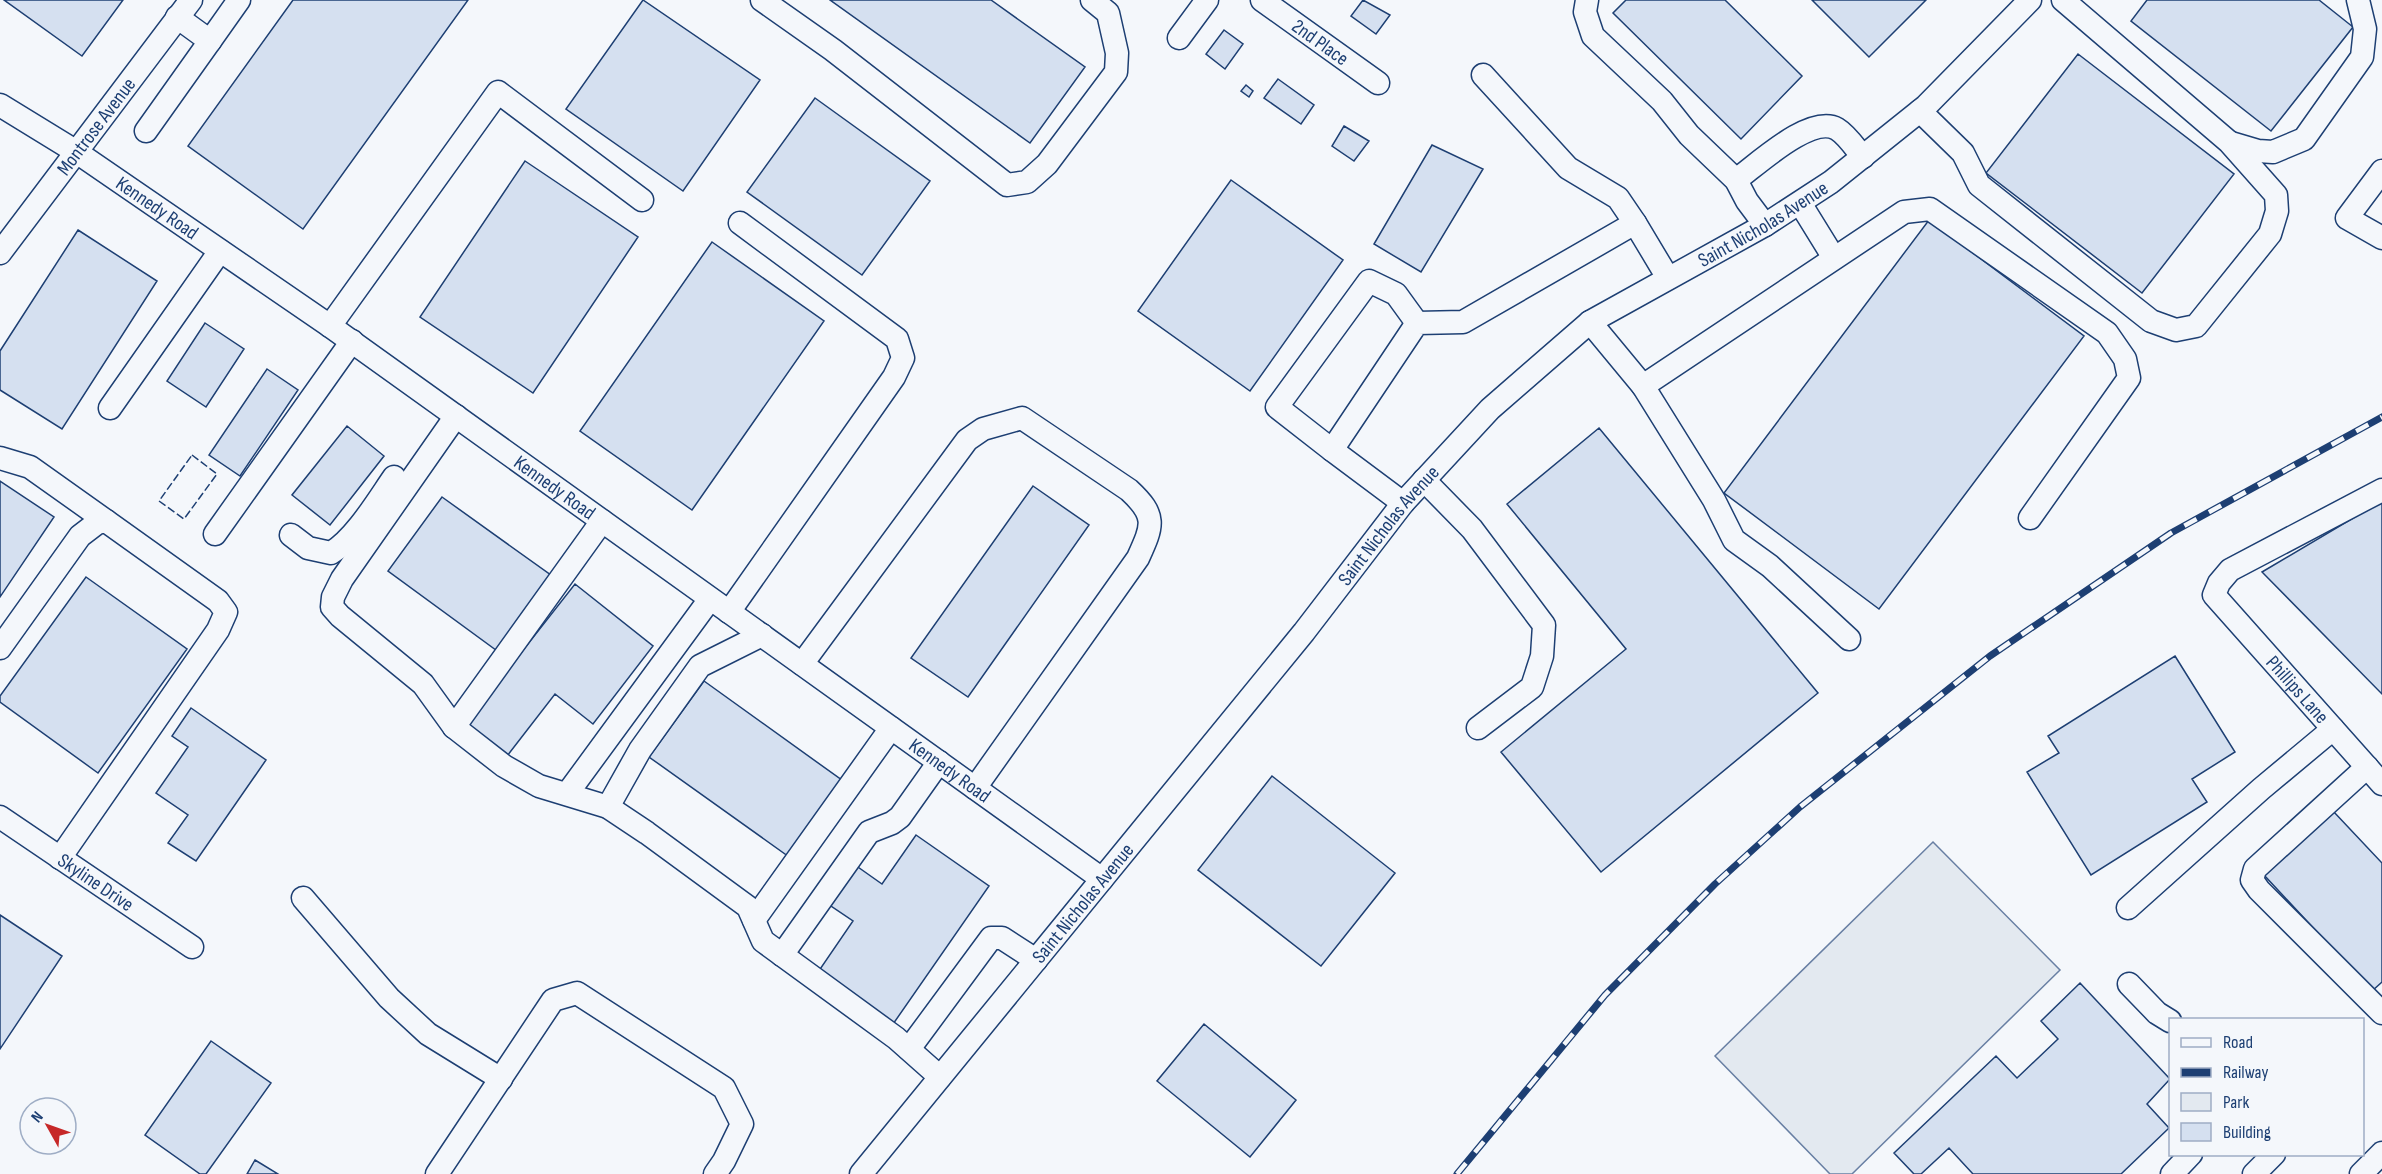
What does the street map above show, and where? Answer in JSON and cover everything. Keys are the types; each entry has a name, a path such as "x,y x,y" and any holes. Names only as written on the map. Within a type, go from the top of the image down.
{"street":[{"path":"146,131 239,0"},
{"path":"762,0 832,50 1007,185 1027,182 1047,164 1116,72 1117,53 1108,13 1092,0"},
{"path":"1179,38 1207,0"},
{"name":"2nd Place","path":"1262,0 1378,83"},
{"path":"1587,0 1585,12 1593,36 1662,101 1689,135 1736,180 1747,201 1766,225"},
{"name":"Saint Nicholas Avenue","path":"861,1174 1304,632 1403,503 1490,409 1590,322 1766,225 1863,157 1920,111 2030,0"},
{"path":"1920,111 1963,153 1979,185 2151,321 2176,330 2196,326 2270,234 2277,212 2276,195 2229,142 2063,0"},
{"path":"2229,142 2258,151 2273,152 2304,139 2362,57 2365,29 2358,0"},
{"path":"184,9 210,40"},
{"name":"Montrose Avenue","path":"0,253 184,9"},
{"path":"1483,75 1568,168 1618,198 1668,278"},
{"path":"330,326 498,92 642,200"},
{"name":"Kennedy Road","path":"0,105 75,151 330,326 1102,879"},
{"path":"1736,180 1804,130 1818,125 1837,129 1863,157"},
{"path":"2382,171 2347,218 2382,238"},
{"path":"1800,203 1834,258"},
{"path":"1643,386 1904,212 1930,209 2107,333 2125,358 2129,378 2030,518"},
{"path":"729,612 894,377 903,358 897,339 740,223"},
{"path":"1417,323 1463,322 1635,223"},
{"path":"110,408 220,251"},
{"path":"1403,503 1277,407 1369,281 1396,294 1417,323"},
{"path":"1590,322 1643,386 1714,500 1734,540 1770,566 1849,639"},
{"path":"1332,450 1417,323"},
{"path":"215,534 351,341"},
{"path":"291,535 308,548 321,553 331,553 339,549 450,412"},
{"path":"450,412 342,579 333,597 332,607 423,684 454,727 504,766 539,786 608,807 648,833 748,908 763,941 909,1049 940,1077"},
{"path":"802,664 967,440 983,429 1022,418 1130,489 1145,504 1151,520 1151,529 1138,558 975,788"},
{"path":"0,458 30,467 218,601 226,612 218,630 60,858"},
{"path":"1424,480 1472,529 1544,625 1542,657 1532,687 1478,728"},
{"name":"Phillips Lane","path":"2375,775 2214,595 2219,583 2230,570 2382,490"},
{"path":"0,648 80,536 97,523 106,521"},
{"path":"454,727 602,521"},
{"path":"567,794 711,599"},
{"path":"608,807 640,750 700,666 762,635"},
{"path":"754,920 891,728"},
{"path":"2128,908 2261,789 2333,729"},
{"path":"782,955 869,832 892,823 900,817 939,762"},
{"path":"2375,775 2255,869 2252,880 2259,890 2382,1013"},
{"name":"Skyline Drive","path":"0,817 192,947"},
{"path":"303,898 389,998 428,1034 501,1079"},
{"path":"909,1049 992,938 1002,938 1036,960"},
{"path":"2129,984 2157,1013 2169,1020"},
{"path":"437,1174 553,1000 576,993 724,1088 742,1124 715,1174"},
{"path":"2172,1174 2190,1156"},
{"path":"2254,1174 2273,1156"}],"green space":[{"path":"1933,842 2060,970 1852,1174 1830,1174 1715,1056"}],"building":[{"path":"4,0 123,0 82,56"},
{"path":"293,0 468,0 303,229 188,146"},
{"path":"643,0 760,80 683,191 566,109"},
{"path":"830,0 991,0 1085,67 1030,143"},
{"path":"1363,0 1390,15 1376,34 1351,16"},
{"path":"1626,0 1725,0 1802,76 1741,139 1613,13"},
{"path":"1812,0 1926,0 1869,57"},
{"path":"2147,0 2319,0 2353,27 2271,131 2131,21"},
{"path":"1224,30 1243,44 1225,69 1206,54"},
{"path":"2078,54 2234,174 2142,293 1986,173"},
{"path":"1278,79 1314,105 1301,124 1264,98"},
{"path":"1246,85 1253,91 1249,97 1241,91"},
{"path":"815,98 930,181 862,275 747,192"},
{"path":"1344,126 1369,141 1354,161 1332,146"},
{"path":"1432,145 1483,169 1421,272 1374,244"},
{"path":"525,161 638,237 533,393 420,317"},
{"path":"1231,180 1343,260 1250,391 1138,311"},
{"path":"1929,220 2084,336 1879,609 1724,493"},
{"path":"78,230 157,281 62,429 0,390 0,351"},
{"path":"712,242 824,321 692,510 580,431"},
{"path":"205,323 244,349 206,407 167,381"},
{"path":"267,369 298,390 240,476 209,455"},
{"path":"347,426 384,456 330,525 292,495"},
{"path":"1599,428 1818,693 1601,872 1501,752 1626,649 1507,504"},
{"path":"0,481 54,517 0,597"},
{"path":"1033,486 1089,525 968,697 911,658"},
{"path":"442,497 555,578 500,653 388,571"},
{"path":"2382,501 2382,694 2262,572"},
{"path":"86,577 187,649 98,773 0,702 0,696"},
{"path":"575,584 653,646 593,724 555,694 504,760 462,728"},
{"path":"2175,656 2235,752 2192,779 2207,802 2091,875 2027,772 2059,753 2048,736"},
{"path":"704,681 846,783 792,859 649,757"},
{"path":"191,708 266,760 196,861 168,843 188,815 156,793 188,747 172,736"},
{"path":"1272,776 1395,873 1321,966 1198,870"},
{"path":"2333,811 2382,863 2382,982 2372,991 2264,875"},
{"path":"916,835 989,886 891,1027 816,975 853,921 828,904 855,865 882,884"},
{"path":"0,915 62,956 0,1049"},
{"path":"2080,983 2169,1078 2147,1104 2169,1128 2121,1174 1973,1174 1949,1148 1921,1174 1914,1174 1894,1153 1996,1056 2017,1078 2058,1039 2041,1021"},
{"path":"1204,1024 1296,1100 1250,1157 1157,1081"},
{"path":"211,1041 271,1083 206,1174 200,1174 145,1135"},
{"path":"255,1160 278,1174 247,1174"}],"railway":[{"path":"1457,1174 1605,995 1715,884 1800,807 1990,656 2171,533 2382,417"}],"fence":[{"path":"192,455 217,474 184,519 159,501 192,455"}]}
